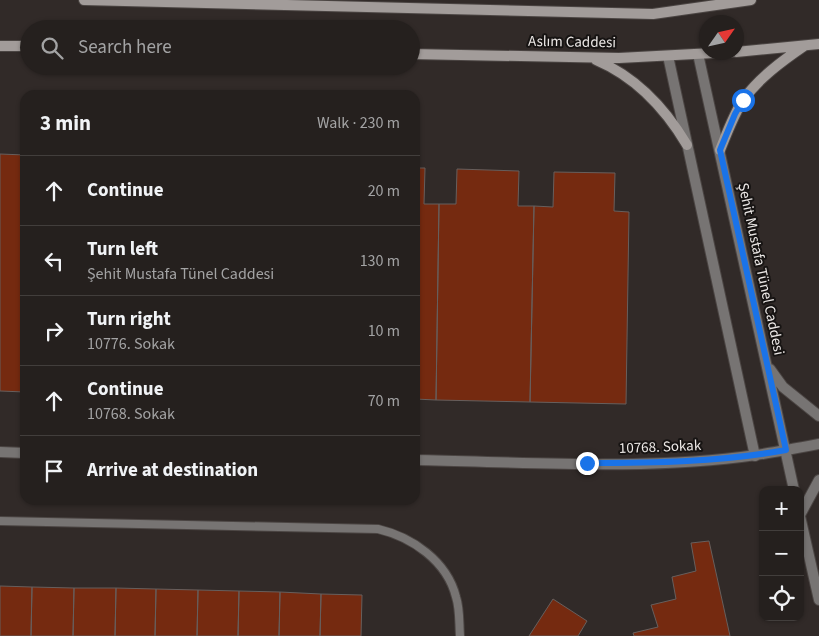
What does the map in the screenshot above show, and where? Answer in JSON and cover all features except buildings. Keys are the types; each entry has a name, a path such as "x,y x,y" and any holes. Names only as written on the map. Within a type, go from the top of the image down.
{"main road":[{"name":"Aslım Caddesi","path":"84,0 653,14 751,0"},
{"path":"744,51 819,44"},
{"path":"0,46 20,46"},
{"path":"720,150 743,100 770,71 804,46"},
{"name":"Aslım Caddesi","path":"420,54 590,58 698,54"},
{"path":"590,58 618,71 641,88 672,121 688,145"}],"street":[{"name":"Şehit Mustafa Tünel Caddesi","path":"698,54 793,486"},
{"path":"668,56 755,456"},
{"path":"767,366 783,386 819,416"},
{"name":"10768. Sokak","path":"420,460 667,463 755,456 819,444"},
{"path":"0,452 20,453"},
{"path":"804,508 819,480"},
{"path":"803,531 819,600"}],"lane":[{"path":"0,521 378,529 395,533 411,540 427,553 450,580 456,597 460,636"}],"route":[{"path":"587,463 667,463 755,456 786,450 720,150 743,100"}]}
